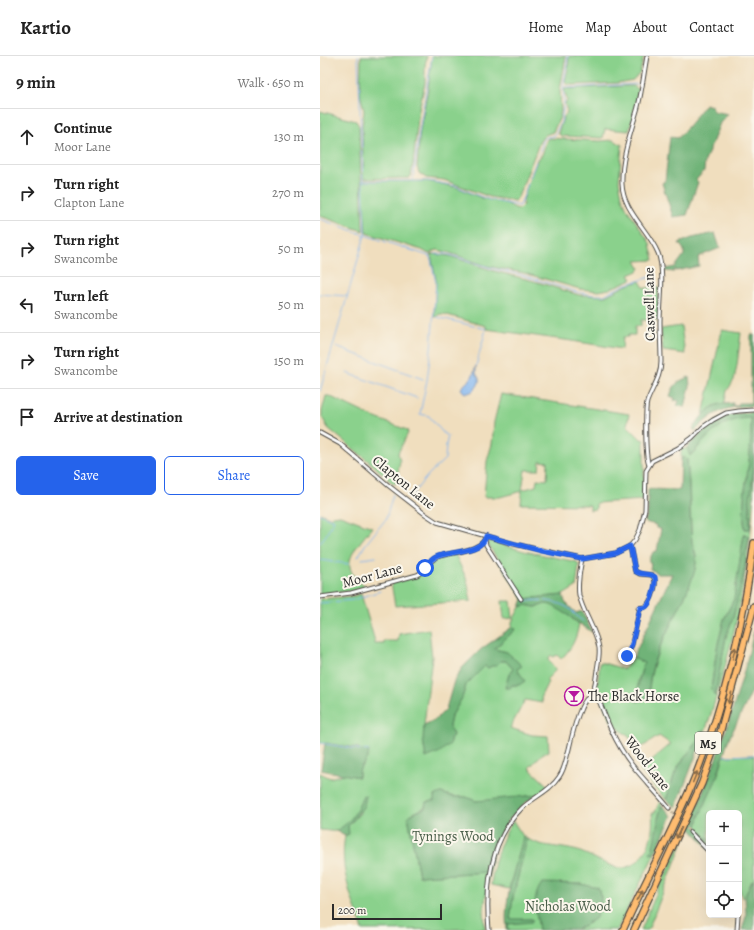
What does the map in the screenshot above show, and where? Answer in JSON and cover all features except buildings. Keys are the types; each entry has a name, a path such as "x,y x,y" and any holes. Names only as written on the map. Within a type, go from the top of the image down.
{"highway":[{"name":"M5","path":"623,930 681,810 713,729 738,636 754,543"},
{"name":"M5","path":"634,930 688,814 712,755 726,715 754,606"}],"street":[{"name":"Caswell Lane","path":"647,56 638,105 626,150 622,184 628,206 655,248 661,266 661,364 657,381 647,402 646,412 647,452 649,465"},
{"path":"627,656 632,644 639,608 648,604 655,586 655,578 652,575 640,574 635,571 630,546 638,537 644,516 646,502 646,471 649,465 654,460 678,448 692,438 703,427 726,413 753,410"},
{"name":"Clapton Lane","path":"320,433 340,444 425,514 437,522 485,538 582,559 616,553 630,546"},
{"path":"485,538 486,545 521,599"},
{"name":"Moor Lane","path":"320,597 351,593 417,575 422,573 429,562 435,557 478,547 485,538"},
{"path":"489,930 489,885 499,840 511,821 521,809 551,786 560,776 565,764 581,707 594,687 599,648 579,595 578,586 582,559"},
{"name":"Wood Lane","path":"594,687 618,744 636,769 669,808"},
{"path":"690,832 706,849"},
{"path":"737,930 738,918"}],"green space":[{"path":"361,56 427,56 425,65 425,83 419,109 411,176 409,178 363,179 364,162 362,126 364,111 360,93"},
{"path":"432,56 566,56 560,90 560,117 553,132 545,135 540,141 518,197 515,201 490,197 444,180 426,178 419,173 417,167 420,129 428,89"},
{"path":"569,56 644,56 640,72 633,80 617,83 571,85 565,82"},
{"path":"634,86 638,89 629,131 605,129 603,138 561,136 558,133 567,111 565,104 567,100 564,89"},
{"path":"705,104 712,106 713,111 728,114 720,123 705,161 704,171 696,180 698,182 687,215 673,217 662,183 665,181 670,137 678,138"},
{"path":"320,111 356,121 359,126 363,231 320,216"},
{"path":"548,138 600,141 614,140 622,145 619,181 622,197 627,209 650,243 654,260 636,261 640,268 638,271 629,275 632,279 609,289 599,291 580,289 524,273 487,266 447,252 437,250 429,254 422,250 366,233 362,181 426,181 438,183 459,188 482,198 506,203 519,209 523,205 526,189 538,159 543,153"},
{"path":"715,233 720,248 698,257 699,266 676,271 676,269 674,272 665,271 665,269 675,267 684,255 684,250 679,243 692,238"},
{"path":"431,255 450,256 494,271 534,281 579,295 605,296 627,285 640,281 644,288 658,287 659,320 641,320 641,326 635,326 635,335 623,337 622,349 486,329 486,326 444,314 434,317 436,280"},
{"path":"681,326 685,354 663,351 661,329"},
{"path":"722,330 741,333 734,380 727,391 724,405 716,406 703,415"},
{"path":"751,335 754,335 754,406 736,407 721,411 708,419 695,431 693,428 701,417 716,405 733,403 733,406 738,406 739,403 751,403"},
{"path":"689,377 690,386 685,407 677,406 679,401 674,401 675,398 670,396 677,384"},
{"path":"501,394 629,414 627,425 641,439 644,440 644,500 596,503 596,509 590,510 590,505 521,504 522,491 500,497 484,497 487,461 492,444 494,422","holes":["540,461 548,462 547,480 537,479 536,486 522,490 525,470 539,470"]},
{"path":"326,396 407,430 408,433 398,453 400,461 396,484 392,483 373,465 328,428 322,417"},
{"path":"754,412 754,467 750,500 750,529 745,529 744,504 750,451 751,418 731,421 723,425 710,435 690,456 687,447 706,428 717,420 732,414"},
{"path":"741,418 751,418 749,461 744,495 745,529 750,529 750,500 754,467 753,501 746,568 733,634 725,667 705,732 702,730 697,741 680,764 675,773 666,800 640,770 671,744 659,736 639,749 629,737 613,724 597,689 600,662 624,669 633,658 644,663 638,681 637,701 649,697 650,683 657,655 688,589 696,565 696,553 692,545 687,459 681,457 681,449 685,449 687,447 690,456 710,434 728,421","holes":["744,534 747,549 745,554 746,560 743,577 733,618 726,637 715,695 711,689 717,648 724,619 734,599"]},
{"path":"681,457 687,459 692,543 696,557 695,568 688,589 659,649 653,665 649,697 637,702 638,687 644,663 633,658 672,574 657,574 650,569 651,564 649,561 653,552 657,551 661,529 656,528 656,525 645,522 648,511 648,489 680,490"},
{"path":"320,513 331,518 332,516 340,515 372,527 354,550 350,564 351,572 366,587 352,591 320,594"},
{"path":"744,534 749,536 745,554 746,560 743,577 733,618 726,637 715,696 711,689 717,648 724,619 734,599"},
{"path":"490,541 524,551 577,562 579,565 576,587 563,595 523,599 487,543"},
{"path":"455,554 467,580 471,601 395,606 391,582 419,576 426,571 434,560"},
{"path":"361,594 375,644 384,644 384,641 398,641 399,634 429,629 432,657 424,725 424,749 450,739 453,735 449,726 451,717 462,698 466,685 485,665 488,668 500,661 506,661 513,669 509,674 512,685 519,685 517,669 521,666 507,652 494,649 516,629 512,627 512,622 520,607 526,605 536,607 544,604 551,605 560,609 579,624 573,643 565,655 561,659 557,655 553,657 551,655 548,659 556,670 546,680 548,682 541,696 542,703 525,700 510,728 532,735 548,736 549,751 542,754 529,768 549,787 536,795 488,801 476,801 466,797 454,797 441,793 434,801 426,802 425,807 408,816 419,876 489,872 484,910 485,929 361,930 362,927 347,882 344,848 345,836 348,834 348,826 360,813 363,795 357,811 346,826 336,831 320,830 320,773 330,778 344,774 359,777 360,768 364,764 359,748 320,743 320,599"},
{"path":"563,595 565,602 576,613 582,611 592,632 551,605 544,604 535,607 526,605 520,607 523,599"},
{"path":"502,601 511,601 513,618 504,619"},
{"path":"512,627 516,629 494,649 507,652 522,666 517,669 525,681 519,685 512,685 510,688 505,688 509,674 513,669 506,661 500,661 496,666 488,668 485,666 466,685 462,698 451,717 449,726 453,735 450,739 451,743 440,752 426,758 423,740 424,725 436,719 446,709 454,681 462,668 480,650"},
{"path":"754,631 754,687 728,741 716,780 699,817 697,827 706,838 706,846 689,827 726,728"},
{"path":"702,730 705,732 676,807 666,800 675,773 697,741"},
{"path":"325,743 369,751 367,759 361,766 359,777 321,770"},
{"path":"754,755 754,880 752,881 745,896 742,898 742,810 706,810 706,838 697,827 699,817 716,780 724,756"},
{"name":"Tynings Wood","path":"441,793 454,797 466,797 476,801 536,795 524,804 509,820 494,846 489,872 419,876 408,816 425,808 426,802 434,801 434,796"},
{"path":"363,795 366,796 364,806 348,826 349,834 345,836 336,831 353,816"},
{"path":"660,801 662,805 658,818 654,845 650,853 655,853 617,930 576,930 590,922 601,897 598,888 581,884 559,883 535,907 539,930 509,930 508,924 532,921 532,919 510,920 513,897 527,839 542,845 578,851 619,868 626,867 638,861 647,849 651,835 652,813 655,812"},
{"path":"662,805 672,816 655,853 650,854 654,842"},
{"path":"513,821 523,836 509,889 491,885 498,852 504,836"},
{"path":"687,832 648,930 641,930 659,887"},
{"path":"523,836 527,839 513,897 510,919 532,919 532,922 508,924 509,930 507,930 506,919 508,896"},
{"path":"754,880 754,930 742,930 746,916 745,896 752,881"},
{"name":"Nicholas Wood","path":"542,883 581,884 598,888 601,897 601,907 595,919 576,930 539,930 535,901 538,889"}],"water":[{"path":"476,366 476,373 479,379 478,385 471,392 465,393 461,388 472,377"}],"waterway":[{"path":"358,56 365,235 429,256 436,283 431,349 427,380 420,414 429,416 444,434 448,436 445,459 428,475 412,495"},
{"path":"413,180 419,132 432,56"},
{"path":"363,181 429,181 456,186 490,200 520,206 544,139 554,136 561,122 564,102 563,88 568,56"},
{"path":"564,88 638,84"},
{"path":"320,219 365,235 320,391"},
{"path":"435,254 447,254 494,269 522,275 577,292 594,295 604,295 624,285 654,276"},
{"path":"320,294 347,296"},
{"path":"437,317 486,329 476,366"},
{"path":"336,347 423,379"},
{"path":"347,373 417,398"},
{"path":"358,557 365,545 386,519 393,494"},
{"path":"320,514 334,520 320,543"},
{"path":"362,559 376,557"},
{"path":"320,560 349,564"},
{"path":"320,603 353,600 380,591"},
{"path":"525,602 537,600 558,603 570,609 583,621"},
{"path":"320,743 369,751"},
{"path":"724,756 754,755"}],"tunnel":[{"path":"669,808 690,832"}],"place":[{"name":"The Black Horse","path":"574,696"}],"route":[{"path":"425,568 435,557 478,547 485,540 486,536 542,551 582,559 616,553 630,546 632,551 633,568 636,573 650,574 655,577 656,581 648,604 640,608 632,644 627,656"}]}
